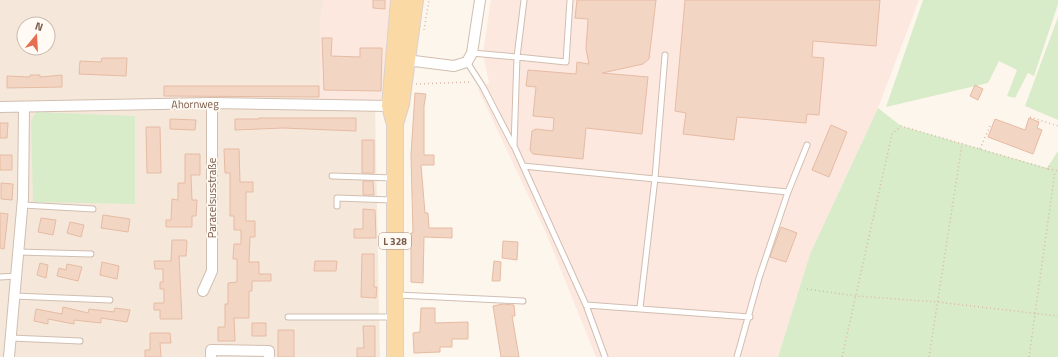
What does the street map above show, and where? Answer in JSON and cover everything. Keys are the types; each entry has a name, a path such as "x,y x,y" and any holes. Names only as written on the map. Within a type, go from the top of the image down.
{"main road":[{"name":"L 328","path":"395,357 395,124 390,106 399,0"},
{"name":"L 328","path":"395,124 402,104 406,60 415,0"}],"street":[{"path":"395,38 402,56 406,60 459,66 470,57 480,0"},
{"path":"392,75 398,66 406,60"},
{"name":"Ahornweg","path":"0,107 24,108 212,103 390,106"},
{"name":"Paracelsusstraße","path":"204,291 212,271 212,103"},
{"path":"9,357 23,205 24,108"},
{"path":"211,357 211,350 269,351 269,357"}],"lane":[{"path":"514,146 517,57 524,0"},
{"path":"570,0 566,62 517,57 470,57 480,81 514,146 586,305 605,357"},
{"path":"640,308 655,178 665,55"},
{"path":"737,357 750,317 759,278 788,192 807,145"},
{"path":"523,166 788,192"},
{"path":"332,176 395,178"},
{"path":"336,206 336,198 394,200"},
{"path":"23,205 93,209"},
{"path":"18,252 91,254"},
{"path":"0,277 16,276"},
{"path":"395,295 523,301"},
{"path":"14,296 110,300"},
{"path":"586,305 750,317"},
{"path":"288,317 395,317"},
{"path":"10,338 80,341"}],"path":[{"path":"424,31 429,0"},
{"path":"412,84 480,81"},
{"path":"1030,117 1058,126"},
{"path":"842,357 892,134 901,126 1058,171"},
{"path":"980,149 990,126"},
{"path":"929,357 962,144"},
{"path":"1048,168 1050,163"},
{"path":"1029,357 1055,171"},
{"path":"807,289 856,296 937,302 1058,316"}],"shaded area":[{"path":"0,0 325,0 320,18 320,105 375,106 380,357 0,357"},
{"path":"325,0 390,0 381,104 320,105 320,18"},
{"path":"491,0 919,0 878,108 810,254 778,357 596,357 546,233 478,89 489,83 483,53"}],"green space":[{"path":"923,0 1058,0 1058,4 1034,76 1028,73 1015,98 1007,96 1017,70 999,61 988,83 886,107"},
{"path":"1058,17 1058,120 1025,106"},
{"path":"878,108 901,126 1047,168 1058,151 1058,357 778,357 810,254"},
{"path":"36,112 135,116 135,204 33,202 31,121"}],"building":[{"path":"373,0 385,0 385,9 373,8"},
{"path":"577,0 656,0 649,59 643,64 602,73 648,77 642,134 586,128 583,159 533,154 530,150 532,131 536,129 553,131 554,118 533,116 536,87 526,86 528,70 576,74 577,62 589,64 586,49 588,19 575,18"},
{"path":"685,0 880,0 876,46 813,41 812,57 824,58 819,115 807,114 806,123 737,117 734,140 683,134 686,113 675,111"},
{"path":"322,38 332,38 331,56 360,57 360,48 382,48 381,91 324,90"},
{"path":"102,58 127,58 126,76 79,74 80,61 101,62"},
{"path":"30,75 40,75 40,77 62,75 62,87 7,88 7,76 30,77"},
{"path":"975,85 983,89 978,100 970,96"},
{"path":"164,86 319,86 319,97 164,96"},
{"path":"415,93 426,94 424,106 424,155 434,155 434,165 421,165 425,213 428,213 429,228 452,228 452,238 424,237 423,283 411,282 411,233 413,233 411,155"},
{"path":"356,118 356,131 283,128 235,130 235,119"},
{"path":"1029,118 1039,122 1037,128 1042,130 1033,154 988,137 995,119 1025,130"},
{"path":"170,119 196,120 195,130 170,129"},
{"path":"0,123 8,123 7,138 0,138"},
{"path":"831,125 847,132 829,177 812,170"},
{"path":"146,127 160,127 161,173 147,173"},
{"path":"362,140 374,140 374,173 362,173"},
{"path":"224,149 239,149 240,182 253,182 253,192 246,192 246,221 255,221 255,237 250,237 249,262 259,262 259,274 271,274 271,281 252,281 252,291 249,291 249,318 234,318 235,341 218,341 218,327 225,327 225,304 228,304 228,283 237,282 237,259 233,259 234,244 241,244 241,230 234,230 234,216 230,216 230,173 225,173"},
{"path":"185,154 200,154 200,175 191,175 192,200 197,200 196,216 192,216 192,227 166,227 166,220 171,220 172,199 178,200 178,183 185,183"},
{"path":"0,155 12,155 12,170 0,170"},
{"path":"363,181 373,181 374,195 363,195"},
{"path":"1,183 13,184 12,200 1,199"},
{"path":"363,209 375,210 376,238 354,238 354,229 363,229"},
{"path":"0,213 8,214 4,249 0,248"},
{"path":"103,215 130,219 128,232 101,228"},
{"path":"41,218 56,220 53,235 38,232"},
{"path":"70,222 84,225 81,237 67,233"},
{"path":"781,227 797,233 786,262 770,257"},
{"path":"172,240 186,240 187,242 186,256 179,256 182,319 160,319 160,310 154,310 154,303 164,303 164,289 160,289 160,282 163,282 163,269 155,269 154,261 171,261"},
{"path":"503,241 518,242 517,260 502,258"},
{"path":"362,254 374,254 374,287 377,287 376,298 361,297"},
{"path":"315,261 337,261 336,271 314,271"},
{"path":"494,261 501,262 500,281 492,281"},
{"path":"102,262 119,266 117,279 100,275"},
{"path":"40,263 48,265 46,278 37,275"},
{"path":"67,264 82,267 78,281 57,276 59,268 66,270"},
{"path":"503,304 514,305 515,316 512,316 519,357 501,357 493,306"},
{"path":"63,307 88,313 89,309 114,312 115,308 130,310 127,322 101,318 101,323 74,320 74,324 48,319 48,324 34,321 36,309 62,314"},
{"path":"421,308 435,308 435,323 468,322 468,339 452,339 452,347 440,347 440,352 414,353 413,333 420,332"},
{"path":"252,323 266,323 266,336 252,336"},
{"path":"363,326 375,326 375,357 357,357 357,348 364,348"},
{"path":"278,330 294,330 294,357 278,357"},
{"path":"150,333 170,333 171,343 160,343 161,357 145,357 145,350 150,350"}]}
